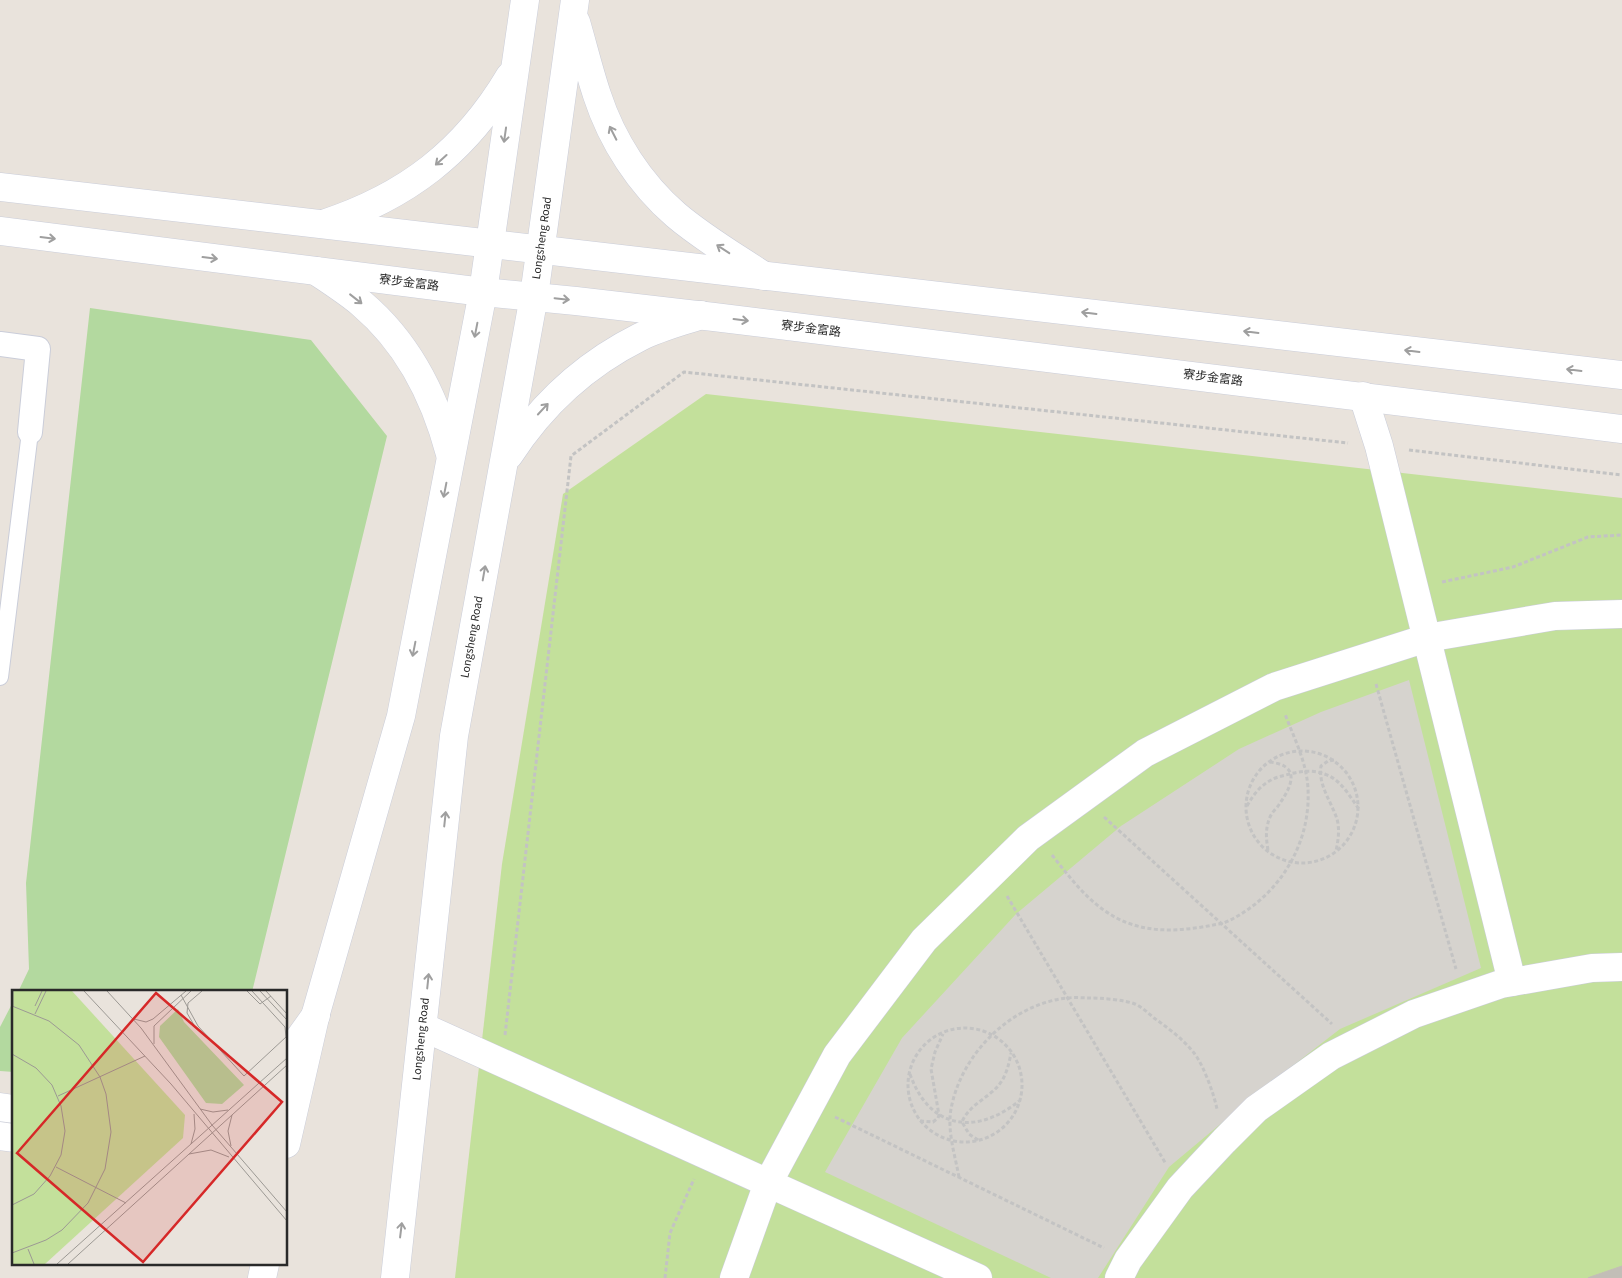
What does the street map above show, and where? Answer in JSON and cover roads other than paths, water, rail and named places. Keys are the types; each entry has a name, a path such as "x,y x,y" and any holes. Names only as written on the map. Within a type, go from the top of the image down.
{"street":[{"path":"288,1135 316,1014 401,716 483,292 525,0"},
{"path":"574,6 597,96 620,148 636,172 674,214 696,231 764,276"},
{"name":"Longsheng Road","path":"395,1278 454,736 534,296 574,6"},
{"path":"323,224 353,214 382,201 409,185 434,166 480,122 515,69"},
{"path":"0,187 1622,375"},
{"name":"寮步金富路","path":"0,232 483,292 701,315 1622,429"},
{"path":"316,271 364,305 404,350 420,375 433,401 444,429 451,458"},
{"path":"504,462 521,436 541,411 588,368 642,336 671,324 701,315"},
{"path":"0,344 38,349 30,432"},
{"path":"1363,396 1379,446 1512,982"},
{"path":"734,1278 768,1183 836,1056 924,940 1036,831 1145,753 1274,687 1427,638 1555,616 1622,614"},
{"path":"1124,1269 1180,1188 1224,1141 1256,1110 1332,1056 1354,1043 1414,1014 1501,984 1592,968 1622,967"},
{"path":"288,1054 316,1014"},
{"path":"423,1027 978,1278"}],"lane":[{"path":"0,677 30,432"}]}
